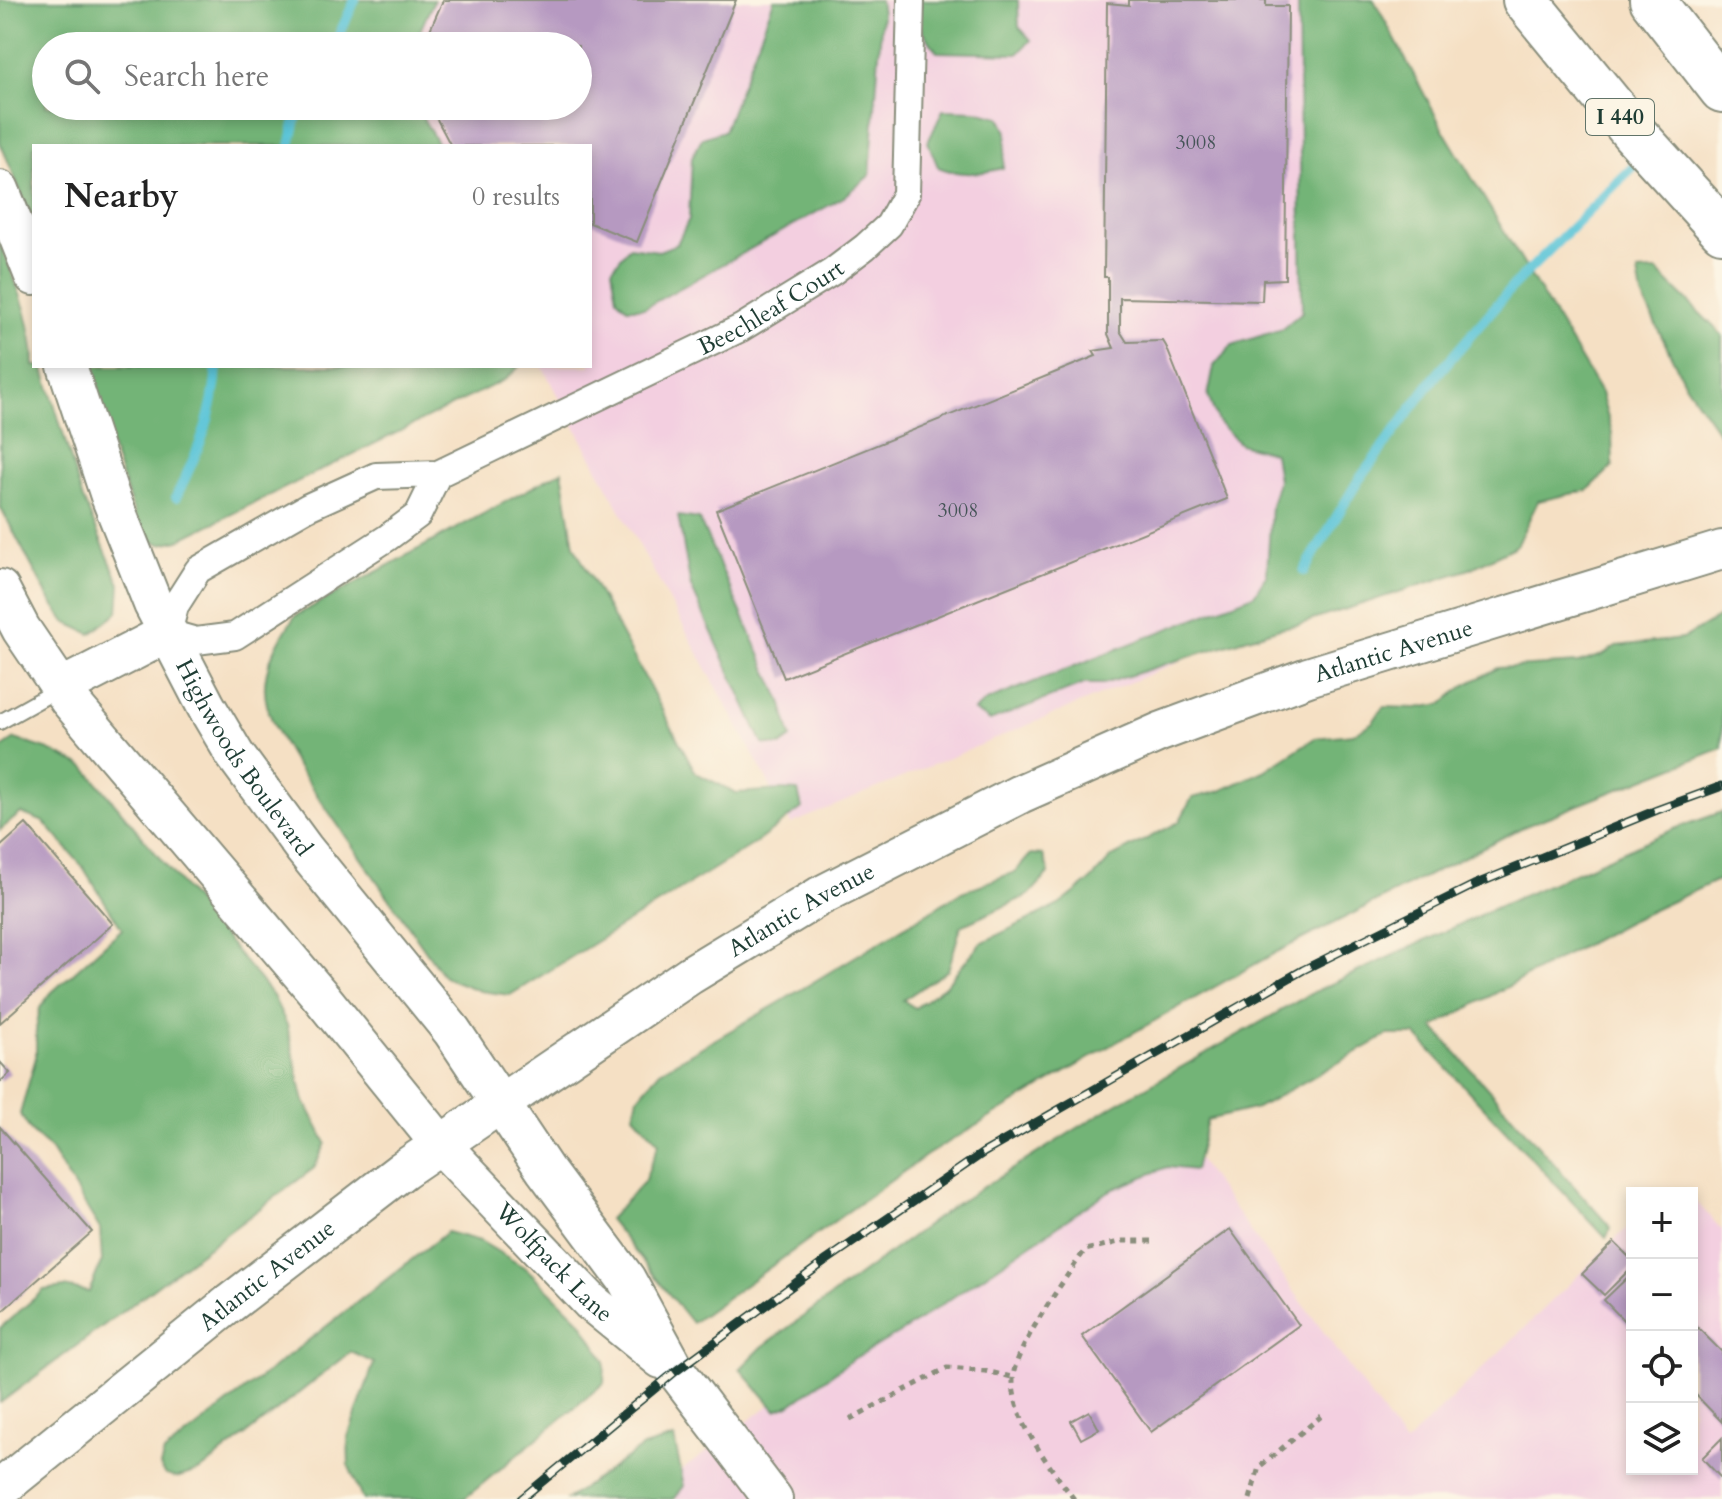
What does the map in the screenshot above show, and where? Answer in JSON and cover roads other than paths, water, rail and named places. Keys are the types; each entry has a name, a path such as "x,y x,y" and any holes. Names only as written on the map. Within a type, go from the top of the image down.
{"highway":[{"name":"I 440","path":"1525,0 1633,132 1722,230"},
{"path":"1652,0 1722,90"}],"main road":[{"path":"0,190 32,271"},
{"name":"Highwoods Boulevard","path":"68,368 125,537 168,633 206,706 268,803 452,1031 500,1105"},
{"name":"Atlantic Avenue","path":"0,1489 229,1304 403,1170 690,975 820,896 1020,794 1160,732 1308,677 1722,550"},
{"path":"0,589 21,629 105,746 322,998 441,1145"},
{"path":"61,688 168,633"},
{"name":"Wolfpack Lane","path":"500,1105 577,1216 626,1279 676,1371 773,1499"},
{"name":"Wolfpack Lane","path":"441,1145 591,1302 676,1371"}],"street":[{"name":"Beechleaf Court","path":"168,633 175,606 198,570 308,507 376,476 438,474 741,328 832,272 889,225 906,194 911,0"},
{"path":"168,633 196,641 235,636 418,515 438,474"}],"lane":[{"path":"0,722 61,688"}],"waterway":[{"path":"340,32 355,0"},
{"path":"290,144 296,120"},
{"path":"1304,571 1358,481 1435,377 1513,286 1639,161"},
{"path":"176,497 204,433 217,368"}],"railway":[{"path":"521,1499 676,1371 827,1260 983,1153 1303,970 1474,885 1722,786"}]}
